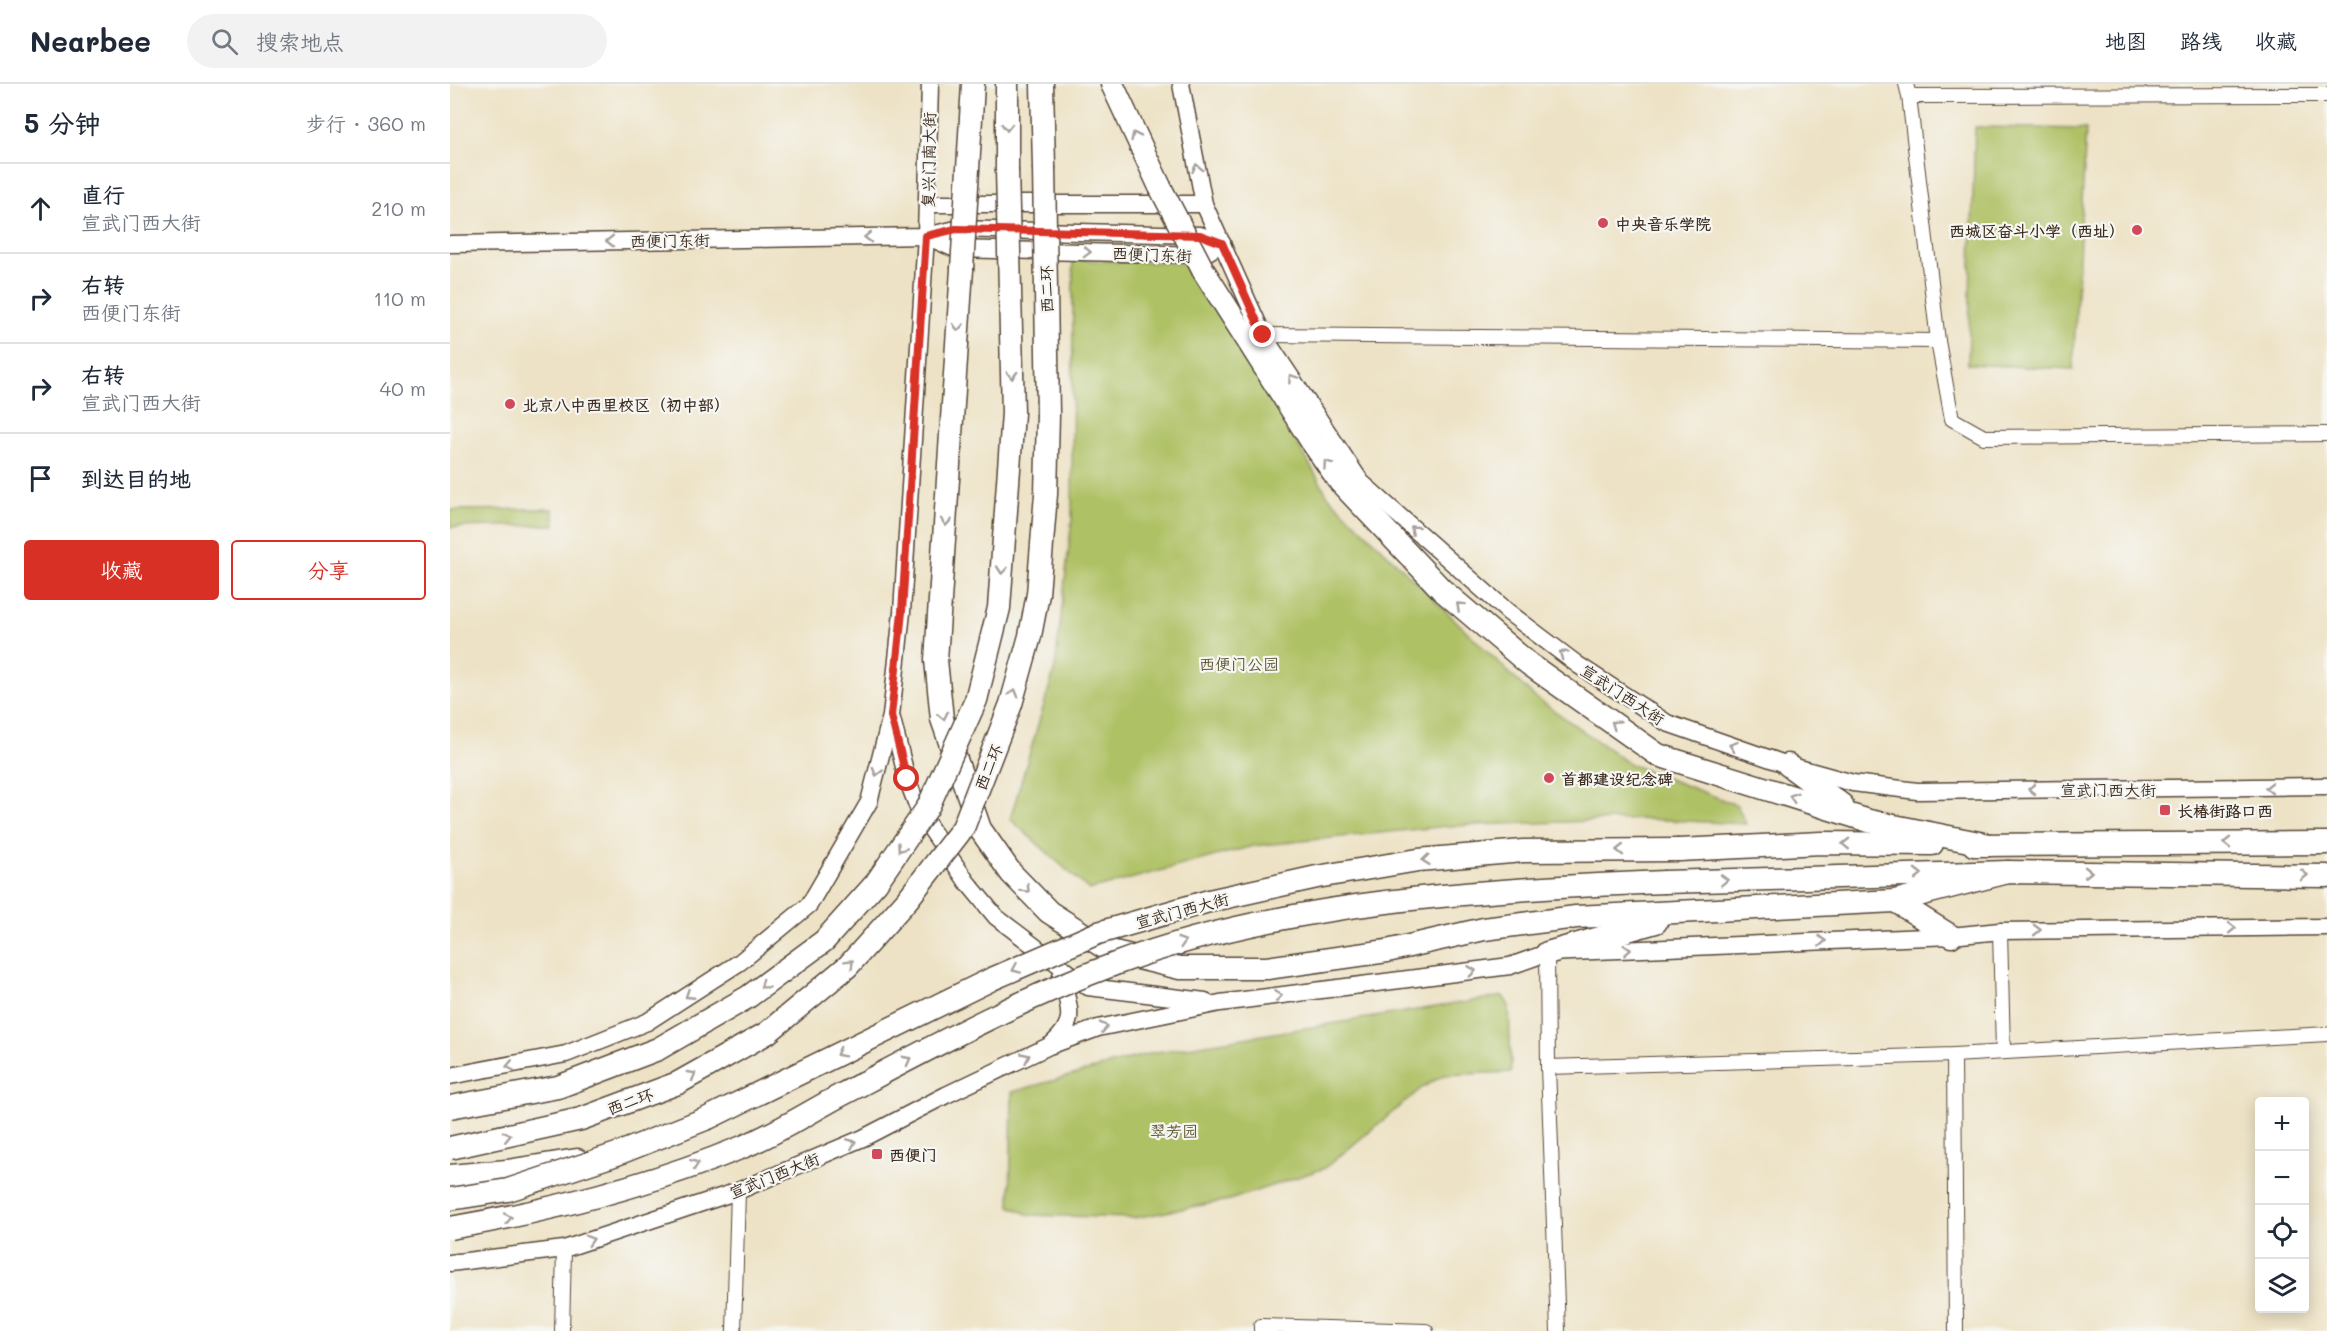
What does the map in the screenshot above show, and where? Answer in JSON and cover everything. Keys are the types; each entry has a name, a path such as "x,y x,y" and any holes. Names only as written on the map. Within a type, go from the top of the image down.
{"highway":[{"path":"973,84 936,660 942,719 980,829 1011,873 1049,912 1110,951 1180,968 1267,968 1365,954 1484,929 1576,917 1895,901 2008,872"},
{"path":"450,1107 558,1087 658,1049 748,997 824,941 876,883 928,807 976,700 999,609 1013,413 1007,84"},
{"name":"西二环","path":"450,1148 592,1115 678,1083 767,1033 848,966 907,900 963,828 1011,704 1030,636 1038,594 1046,495 1048,415 1042,84"},
{"path":"1112,84 1160,187 1203,270 1311,442 1340,482 1396,544 1485,628 1529,664 1658,755 1869,821 1989,845"},
{"path":"1788,765 1827,796 1869,821"},
{"name":"宣武门西大街","path":"450,1199 508,1190 617,1154 708,1118 971,990 1088,938 1198,904 1317,877 1418,860 1523,851 1679,850 1821,843 1989,845 2327,843"},
{"name":"宣武门西大街","path":"450,1228 513,1217 628,1188 743,1147 1005,1008 1116,963 1219,931 1322,912 1519,887 2008,872 2327,876"},
{"path":"1895,901 1951,936"},
{"path":"1547,953 1695,910"},
{"name":"宣武门西大街","path":"450,1176 507,1171 617,1154"}],"street":[{"name":"复兴门南大街","path":"926,236 930,84"},
{"path":"1181,84 1204,204 1222,243"},
{"path":"2327,95 1908,90 1938,341 1952,419 1984,437 2327,434"},
{"path":"927,204 1204,204"},
{"name":"西便门东街","path":"450,244 926,236 956,229 1200,235 1222,243"},
{"name":"宣武门西大街","path":"450,1076 566,1054 647,1022 740,962 809,905 869,802 891,716 902,612 926,236"},
{"name":"宣武门西大街","path":"1222,243 1263,335 1361,482 1508,612 1578,665 1667,723 1788,765 1853,783 1917,791 2327,786"},
{"path":"1263,335 1938,341"},
{"name":"宣武门西大街","path":"891,716 910,790 930,830 996,917 1088,987 1220,1003"},
{"name":"宣武门西大街","path":"450,1263 564,1249 738,1191 863,1138 1049,1046 1098,1028 1220,1003 1510,966 1547,953 1951,936 2000,931 2327,927"},
{"path":"2000,931 2003,1051"},
{"path":"1547,953 1548,1067 1558,1331"},
{"path":"1049,1046 1066,1032 1071,1018 1059,964"},
{"path":"1548,1067 1954,1055 2327,1035"},
{"path":"1954,1055 1956,1331"},
{"path":"734,1331 738,1191"},
{"path":"562,1331 564,1249"},
{"path":"1261,1331 1261,1326 1426,1331"}],"green space":[{"path":"1975,127 2086,129 2073,369 1968,364"},
{"name":"西便门公园","path":"1073,260 1194,263 1328,496 1532,695 1630,764 1737,805 1746,824 1645,819 1448,826 1253,846 1089,890 1010,819 1055,668 1072,519"},
{"path":"553,509 555,525 450,527 450,510"},
{"name":"翠芳园","path":"1503,996 1509,1006 1511,1072 1444,1075 1423,1087 1325,1168 1229,1200 1134,1218 1029,1215 1010,1206 1012,1092 1151,1053"}],"place":[{"name":"中央音乐学院","path":"1603,223"},
{"name":"西城区奋斗小学（西址）","path":"2137,230"},
{"name":"北京八中西里校区（初中部）","path":"510,404"},
{"name":"首都建设纪念碑","path":"1549,778"},
{"name":"长椿街路口西","path":"2165,810"},
{"name":"西便门","path":"877,1154"}],"route":[{"path":"907,779 891,716 902,612 926,236 956,229 1200,235 1222,243 1263,335"}]}
